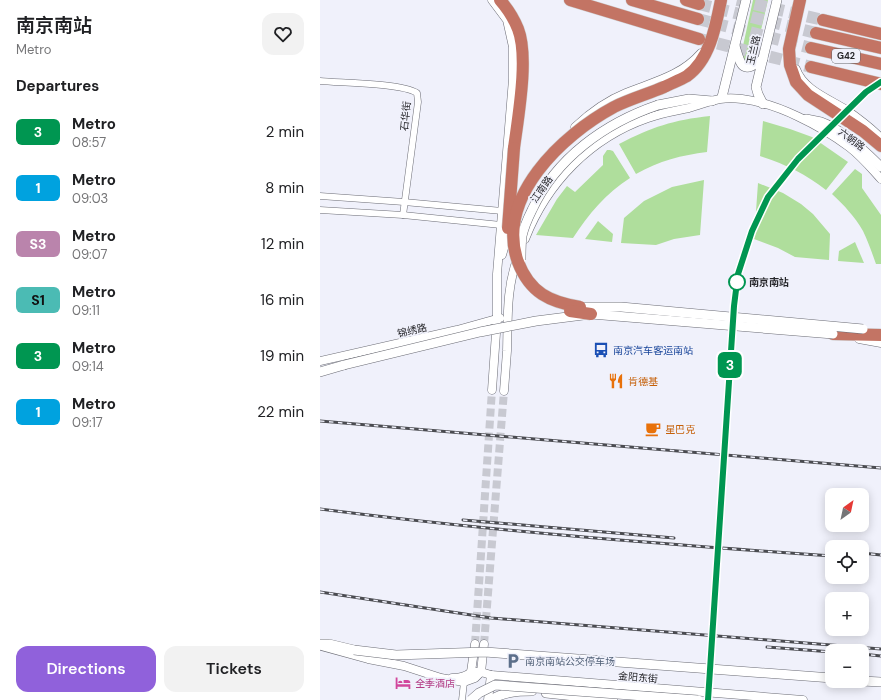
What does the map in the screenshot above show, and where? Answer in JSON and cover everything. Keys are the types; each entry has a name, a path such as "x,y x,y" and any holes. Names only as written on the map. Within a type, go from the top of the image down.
{"highway":[{"path":"500,0 518,28 523,49 521,96 514,148 508,218 508,240 514,270 520,280 536,297 552,306 591,314"},
{"path":"570,0 699,39"},
{"path":"632,0 698,19"},
{"path":"686,0 699,4"},
{"path":"536,297 515,253 514,240 515,217 522,198 531,181 542,165 560,147 595,119 614,107 664,87 688,75 709,48 722,0"},
{"path":"800,0 789,49 790,65 796,82 808,95 880,142"},
{"path":"823,20 881,34"},
{"path":"863,30 881,29"},
{"name":"G42","path":"816,33 881,48"},
{"name":"G42","path":"811,48 881,64"},
{"path":"811,67 881,84"},
{"path":"522,270 540,294 562,304 580,307"},
{"path":"563,309 580,307"},
{"path":"862,329 881,329"},
{"path":"862,329 881,334"},
{"path":"833,334 881,334"}],"main road":[{"name":"玉兰路","path":"722,98 746,0"},
{"name":"玉兰路","path":"763,104 756,87 777,0"},
{"path":"734,45 739,62 743,66 748,68 754,66 762,59"},
{"path":"522,270 522,236 526,223 546,184 573,153 604,130 658,105 689,99 712,100"},
{"path":"806,120 822,122 841,133 866,151 881,167"},
{"path":"580,307 621,307 862,329"},
{"path":"320,372 480,332 536,321 591,314 833,334"},
{"path":"320,645 329,644 354,650 396,655 485,652 825,677"},
{"path":"869,681 881,682"},
{"path":"471,700 479,693 496,684 698,700"},
{"path":"490,700 499,695 510,692 531,691 613,700"}],"street":[{"path":"492,0 507,20 513,47 513,79 497,274 497,319 492,390"},
{"path":"497,274 515,202 524,182 551,150 589,114 600,106 626,93 665,79 682,70 701,53 714,29"},
{"name":"石华街","path":"320,81 411,89 417,93 418,102 403,215"},
{"name":"江南路","path":"504,391 507,315 511,280 514,269 531,223 549,192 578,159 602,141 647,118 690,108 722,98 743,99 763,104"},
{"name":"六朝路","path":"763,104 806,120 849,147 881,179"},
{"path":"320,196 502,211"},
{"path":"320,210 403,215 501,225"},
{"name":"锦绣路","path":"320,361 457,330 507,315"},
{"path":"833,334 881,343"},
{"path":"462,700 463,680 471,672 475,644"},
{"path":"320,645 368,659 404,666 441,678 463,680 475,678 481,672 484,644"},
{"name":"金阳东街","path":"471,672 481,672 491,675 803,700"},
{"path":"490,700 491,675"}],"green space":[{"path":"753,0 768,0 754,60 750,63 743,62 741,55"},
{"path":"710,116 707,152 671,159 636,174 619,144 663,125"},
{"path":"763,121 812,137 848,162 826,190 795,170 760,156"},
{"path":"607,150 613,151 630,178 613,190 598,205 573,238 536,235 557,199 567,186 575,192 603,165 603,156"},
{"path":"855,169 862,174 862,188 881,215 881,264 876,264 865,235 856,221 832,194"},
{"path":"704,180 700,235 674,239 656,245 621,243 624,218 644,201 672,187"},
{"path":"758,183 783,193 801,204 813,214 830,234 829,260 795,257 778,248 754,239"},
{"path":"598,221 613,234 612,242 585,239"},
{"path":"855,242 864,263 838,261 839,251"}],"tunnel":[{"path":"737,0 823,20"},
{"path":"699,4 816,33"},
{"path":"698,19 811,48"},
{"path":"700,39 811,67"},
{"path":"475,644 492,390"},
{"path":"484,644 504,391"}],"railway":[{"path":"320,421 881,468"},
{"path":"320,509 448,524 640,542 825,555"},
{"path":"463,520 674,538"},
{"path":"869,554 881,555"},
{"path":"320,592 491,618 881,649"},
{"path":"767,647 825,651"},
{"path":"869,655 881,656"}],"metro line":[{"name":"3","path":"708,700 734,306 738,274 752,231 768,197 798,159 866,92 881,82"}],"place":[{"name":"南京南站","path":"737,282"},
{"name":"南京汽车客运南站","path":"601,350"},
{"name":"肯德基","path":"616,381"},
{"name":"星巴克","path":"653,429"},
{"name":"南京南站公交停车场","path":"513,661"},
{"name":"全季酒店","path":"403,683"}]}
